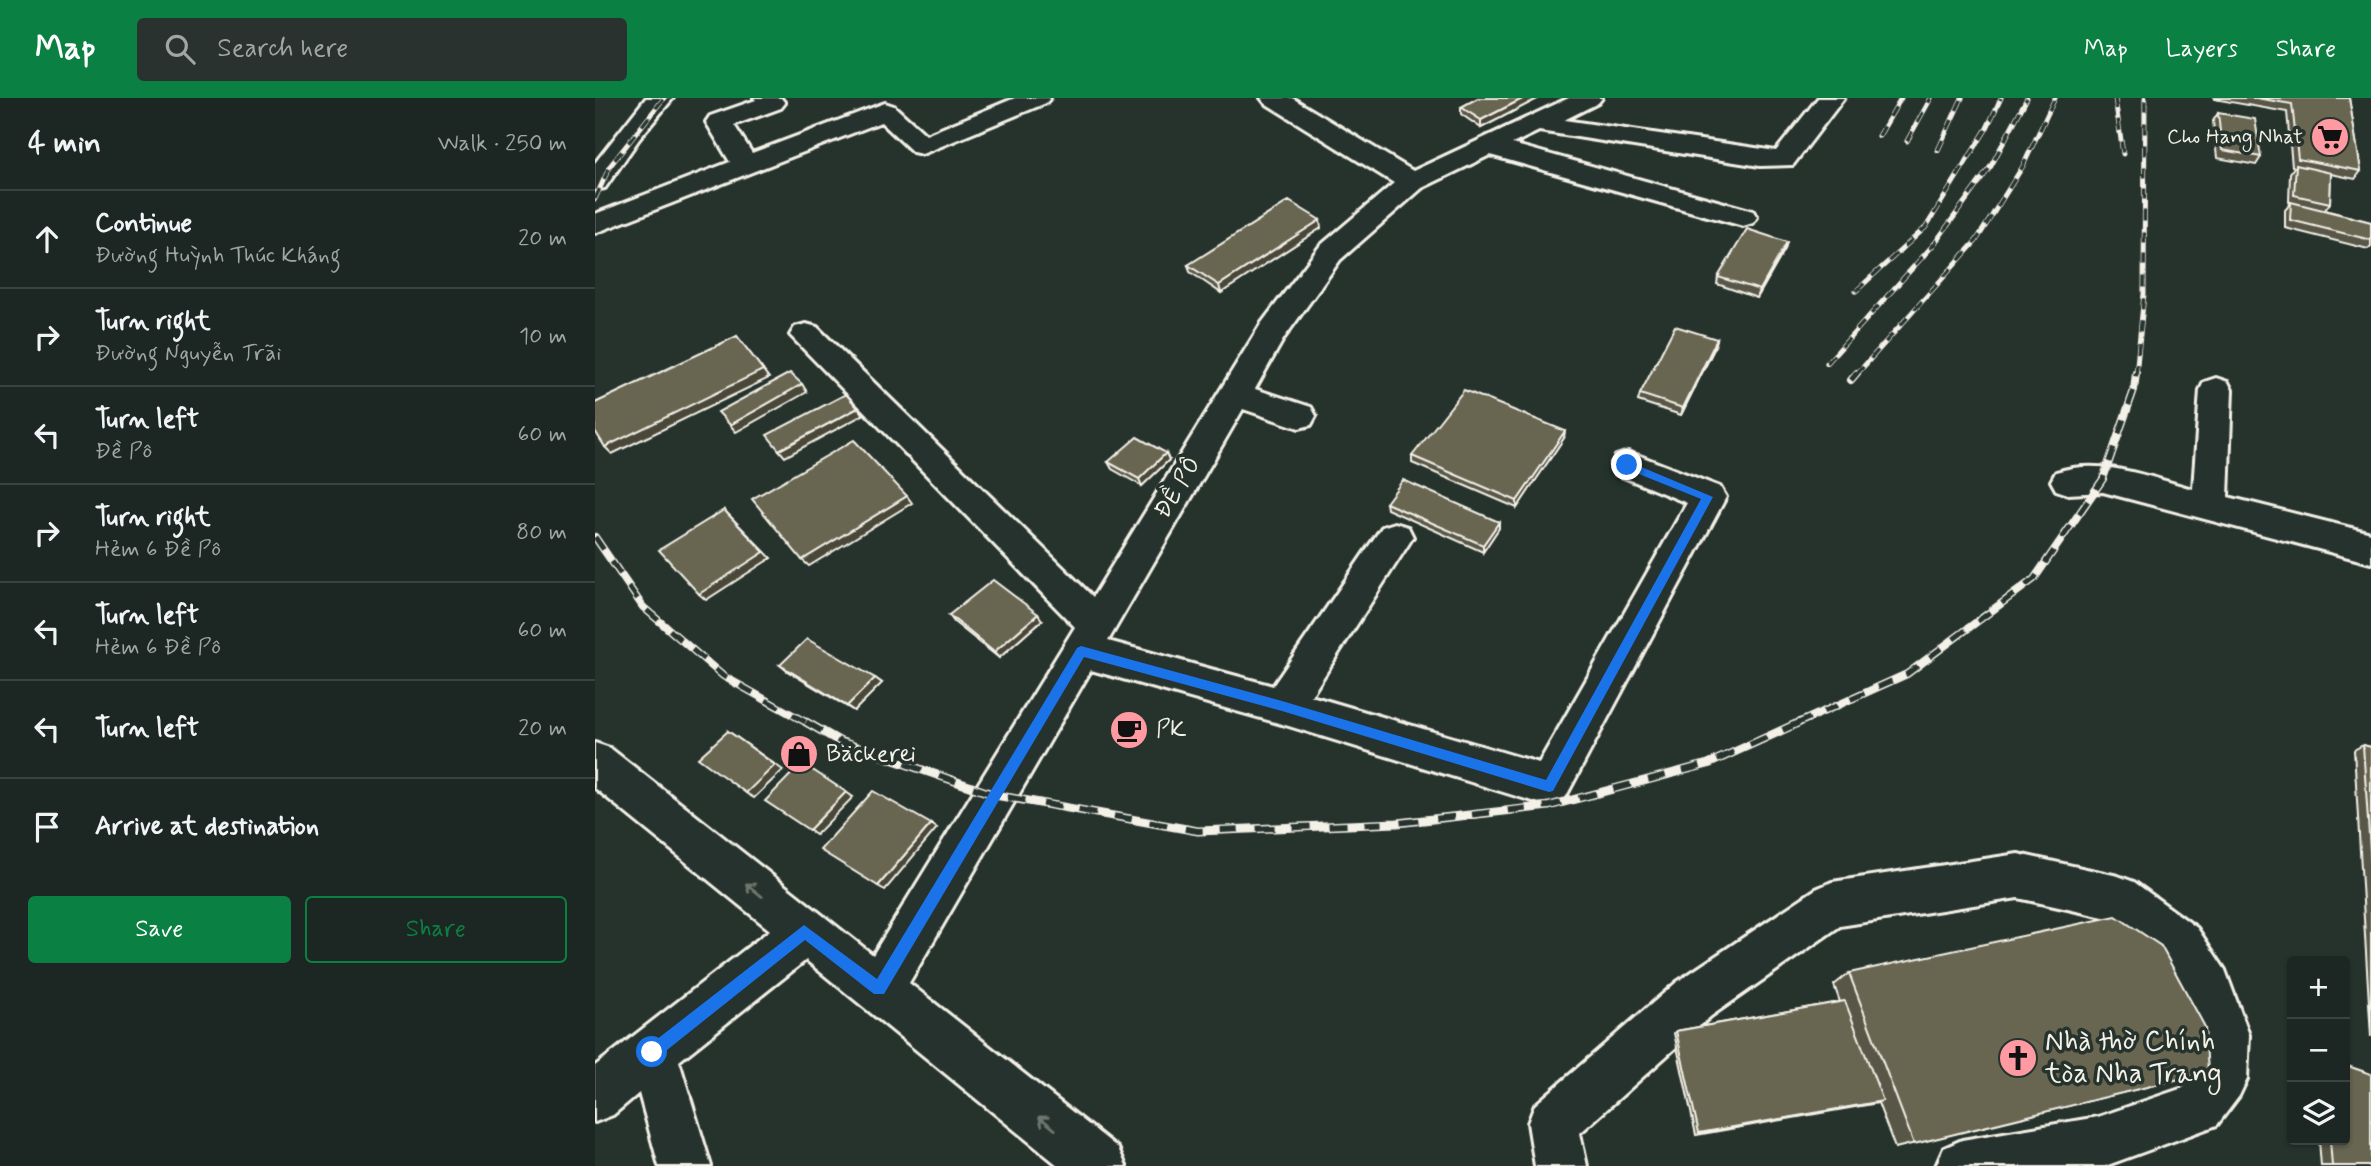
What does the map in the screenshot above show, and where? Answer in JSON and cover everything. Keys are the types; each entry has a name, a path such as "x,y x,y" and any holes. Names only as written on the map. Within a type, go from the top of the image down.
{"street":[{"path":"595,182 660,98"},
{"path":"746,166 719,122 772,103 767,98"},
{"path":"595,224 895,107 922,146 1037,98"},
{"name":"ĐỀ PÔ","path":"879,989 1234,394 1272,332 1329,253 1412,182 1588,98"},
{"path":"1535,123 1760,158 1783,159 1831,98"},
{"path":"1285,100 1412,182"},
{"path":"1607,179 1635,139"},
{"path":"1487,146 1743,217"},
{"path":"806,335 1089,638 1282,706 1549,786 1707,497 1627,465"},
{"path":"2210,506 2216,390"},
{"path":"1234,394 1299,416"},
{"path":"2068,481 2103,479 2371,548"},
{"path":"1282,706 1395,537"},
{"path":"595,762 804,932 1100,1166"},
{"path":"1561,1166 1553,1123 1694,999 1832,905 2018,876 2118,898 2181,944 2208,987 2225,1035 2222,1079 2199,1107 2098,1143 1962,1166"},
{"path":"595,1097 804,932"},
{"path":"652,1052 685,1166"}],"building":[{"path":"1478,98 1524,98 1481,120 1461,107"},
{"path":"2256,98 2349,98 2361,171 2298,159 2292,104"},
{"path":"2218,113 2255,119 2261,157 2222,150"},
{"path":"2296,165 2331,173 2330,203 2294,195"},
{"path":"1289,201 1320,220 1219,285 1188,265"},
{"path":"2291,202 2371,222 2371,240 2290,220"},
{"path":"1747,229 1787,242 1760,290 1718,277"},
{"path":"1675,326 1717,339 1683,408 1640,394"},
{"path":"737,336 763,370 605,447 595,431 595,403"},
{"path":"790,373 802,384 730,425 718,412"},
{"path":"1464,390 1565,431 1517,501 1412,456"},
{"path":"846,394 858,408 779,450 767,435"},
{"path":"1137,437 1166,453 1139,479 1108,462"},
{"path":"854,440 907,496 802,560 752,499"},
{"path":"1403,480 1499,522 1483,545 1386,503"},
{"path":"724,510 764,552 699,594 659,550"},
{"path":"993,580 1038,614 994,652 949,615"},
{"path":"807,639 875,678 847,706 780,665"},
{"path":"728,731 775,765 746,793 698,758"},
{"path":"2363,745 2371,747 2371,866"},
{"path":"802,763 846,792 809,830 765,801"},
{"path":"873,791 931,824 878,886 820,850"},
{"name":"Nhà thờ Chính tòa Nha Trang","path":"2116,916 2161,946 2205,1027 2208,1072 1914,1144 1849,973"},
{"path":"1845,1001 1883,1101 1699,1133 1676,1031"},
{"path":"2350,1067 2371,1074 2371,1166 2332,1166 2330,1145 2350,1145"}],"railway":[{"path":"595,199 610,166 664,98"},
{"path":"1879,136 1901,98"},
{"path":"1907,141 1931,98"},
{"path":"1938,150 1962,98"},
{"path":"1856,291 1926,227 1987,128 2001,98"},
{"path":"1827,363 1935,243 1991,166 2027,98"},
{"path":"1856,375 1976,241 2023,166 2055,98"},
{"path":"2115,98 2123,154"},
{"path":"2136,375 2144,294 2145,98"},
{"path":"1851,380 1857,373"},
{"path":"1796,724 1907,674 2034,579 2103,479 2134,390 2136,373"},
{"path":"595,537 643,607 723,676 809,724"},
{"path":"806,722 839,741 995,795 1198,831 1397,823 1549,806 1708,764 1800,722"}],"place":[{"name":"Cho Hang Nhat","path":"2330,137"},
{"name":"PK","path":"1129,730"},
{"name":"Bäckerei","path":"799,754"},
{"name":"Nhà thờ Chính tòa Nha Trang","path":"2018,1058"}],"route":[{"path":"652,1052 804,932 879,989 1081,651 1282,706 1549,786 1707,497 1627,465"}]}
